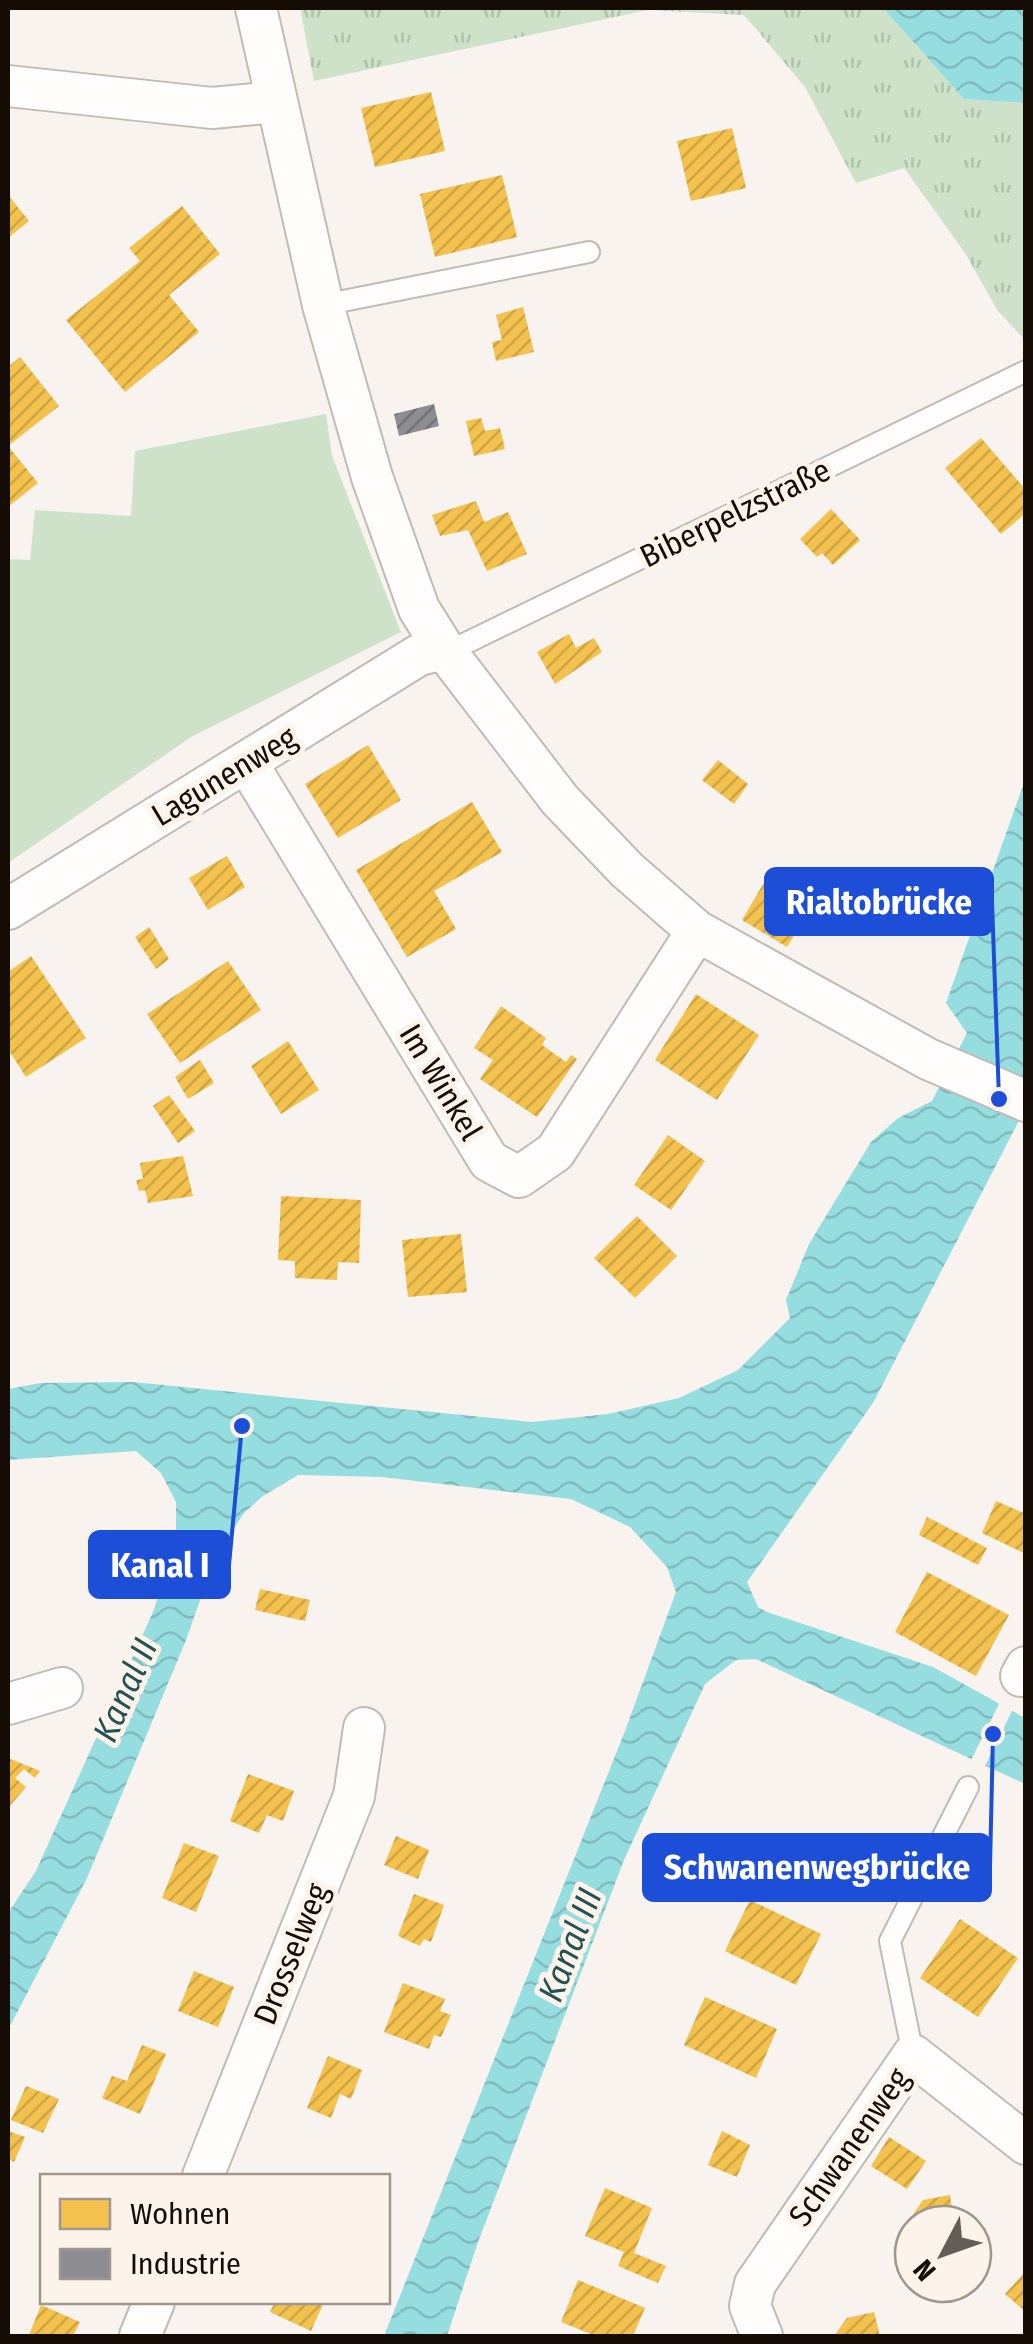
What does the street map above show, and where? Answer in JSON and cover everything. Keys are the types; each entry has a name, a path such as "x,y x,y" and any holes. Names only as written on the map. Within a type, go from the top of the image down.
{"street":[{"path":"256,8 323,305 372,477 419,610 444,648 560,800 627,870 697,931 928,1059 1026,1100"},
{"path":"8,86 212,108 276,102"},
{"name":"Lagunenweg","path":"8,909 419,655 444,648"},
{"name":"Im Winkel","path":"247,763 489,1161 519,1177 555,1152 697,931"},
{"path":"8,1704 62,1688"},
{"name":"Drosselweg","path":"204,2174 354,1796 364,1728"},
{"path":"913,2055 1026,2144"},
{"name":"Schwanenweg","path":"762,2336 750,2306 755,2284 913,2055"},
{"path":"140,2336 153,2304"}],"lane":[{"path":"323,305 589,252"},
{"name":"Biberpelzstraße","path":"444,648 460,646 1026,371"},
{"name":"Schwanenweg","path":"913,2055 890,1942 968,1787"}],"green space":[{"path":"300,8 883,8 964,99 1025,103 1025,340 998,311 965,253 904,168 856,183 805,87 744,15 648,10 314,81"},
{"path":"326,414 332,456 401,632 191,737 8,863 8,559 30,560 35,510 131,516 135,451"}],"water":[{"path":"883,8 1025,8 1025,103 964,99"},
{"path":"1025,780 1025,1109 873,1403 747,1582 758,1607 767,1612 933,1667 1025,1718 1025,1784 756,1659 736,1660 705,1684 624,1860 478,2242 447,2336 384,2336 625,1731 676,1592 667,1567 630,1527 571,1499 382,1477 298,1475 263,1496 244,1513 216,1555 186,1640 87,1878 8,2030 8,1913 36,1871 153,1612 176,1544 176,1502 161,1473 136,1451 8,1460 8,1389 41,1383 133,1382 532,1422 608,1414 679,1398 738,1370 790,1318 786,1300 809,1244 871,1142 898,1118 932,1101 967,1033 946,1003"}],"pier":[{"path":"1001,1700 1014,1707 983,1770 969,1764"}],"building: Wohnen":[{"path":"431,92 445,151 375,167 361,108"},
{"path":"732,128 746,188 691,201 677,141"},
{"path":"502,175 517,237 435,257 420,194"},
{"path":"8,195 29,221 8,238"},
{"path":"182,206 220,254 169,295 199,332 125,392 66,320 140,261 129,248"},
{"path":"523,307 534,352 496,361 492,342 502,340 496,315"},
{"path":"20,357 59,406 8,446 8,367"},
{"path":"481,418 485,431 500,428 505,449 474,456 466,421"},
{"path":"981,438 1026,490 1026,513 1001,534 945,468"},
{"path":"8,446 38,483 8,507"},
{"path":"476,501 484,522 508,512 527,554 487,571 468,530 440,536 432,515"},
{"path":"831,509 860,540 833,565 822,553 817,557 800,539"},
{"path":"569,634 576,648 594,638 602,652 555,684 537,652"},
{"path":"368,745 401,800 338,838 305,784"},
{"path":"718,760 748,784 734,804 702,780"},
{"path":"472,802 502,852 434,891 456,929 407,957 356,870"},
{"path":"227,856 245,887 208,910 189,878"},
{"path":"765,881 811,908 787,947 742,920"},
{"path":"149,927 169,959 156,969 135,937"},
{"path":"31,956 86,1038 26,1077 8,1049 8,972"},
{"path":"228,961 261,1010 180,1063 147,1014"},
{"path":"696,994 759,1035 717,1100 655,1060"},
{"path":"501,1006 546,1038 542,1045 566,1062 571,1055 577,1059 537,1117 480,1079 493,1060 474,1048"},
{"path":"288,1041 319,1090 281,1114 251,1066"},
{"path":"200,1060 214,1083 188,1099 175,1077"},
{"path":"169,1095 195,1131 178,1143 153,1106"},
{"path":"668,1135 705,1161 671,1210 634,1185"},
{"path":"183,1156 193,1196 148,1203 145,1190 139,1191 136,1180 143,1179 140,1163"},
{"path":"281,1196 361,1200 359,1263 338,1262 337,1280 295,1278 295,1261 278,1260"},
{"path":"637,1216 677,1256 635,1298 594,1258"},
{"path":"461,1234 467,1292 408,1297 402,1240"},
{"path":"996,1501 1026,1514 1026,1554 982,1533"},
{"path":"927,1517 987,1548 978,1565 919,1535"},
{"path":"927,1572 1009,1615 976,1676 895,1632"},
{"path":"260,1589 310,1600 305,1621 255,1610"},
{"path":"8,1758 40,1771 35,1778 24,1769 15,1778 26,1787 8,1808"},
{"path":"248,1774 294,1791 283,1821 267,1815 259,1833 230,1821"},
{"path":"396,1836 429,1850 418,1879 384,1865"},
{"path":"184,1843 219,1856 196,1912 162,1898"},
{"path":"414,1894 444,1905 431,1942 424,1939 420,1946 398,1936"},
{"path":"750,1900 821,1934 796,1985 725,1951"},
{"path":"960,1919 1018,1958 978,2017 920,1978"},
{"path":"194,1971 234,1987 218,2027 178,2011"},
{"path":"403,1983 445,1999 440,2011 451,2015 441,2037 434,2035 429,2049 384,2032"},
{"path":"705,1997 777,2029 756,2078 684,2045"},
{"path":"142,2045 166,2054 140,2114 102,2098 112,2076 127,2081"},
{"path":"328,2056 362,2070 351,2099 340,2094 331,2118 307,2108"},
{"path":"26,2086 59,2099 43,2133 11,2120"},
{"path":"8,2131 25,2137 14,2162 8,2159"},
{"path":"722,2131 750,2145 737,2177 708,2165"},
{"path":"889,2137 926,2161 907,2189 871,2166"},
{"path":"605,2188 652,2208 634,2253 666,2266 658,2283 618,2266 624,2252 585,2236"},
{"path":"950,2195 951,2204 920,2204 923,2200"},
{"path":"1026,2271 1026,2312 1005,2294"},
{"path":"578,2280 645,2308 633,2336 596,2336 561,2322"},
{"path":"274,2304 323,2304 311,2331 270,2312"},
{"path":"41,2305 80,2322 73,2336 29,2335"},
{"path":"874,2312 880,2336 834,2336 847,2318"}],"building: Industrie":[{"path":"434,404 439,426 399,436 394,414"}],"place":[{"name":"Rialtobrücke","path":"999,1099"},
{"name":"Kanal I","path":"242,1426"},
{"name":"Schwanenwegbrücke","path":"993,1734"}],"water label":[{"name":"Kanal II","path":"125,1690"},
{"name":"Kanal III","path":"570,1945"}]}
